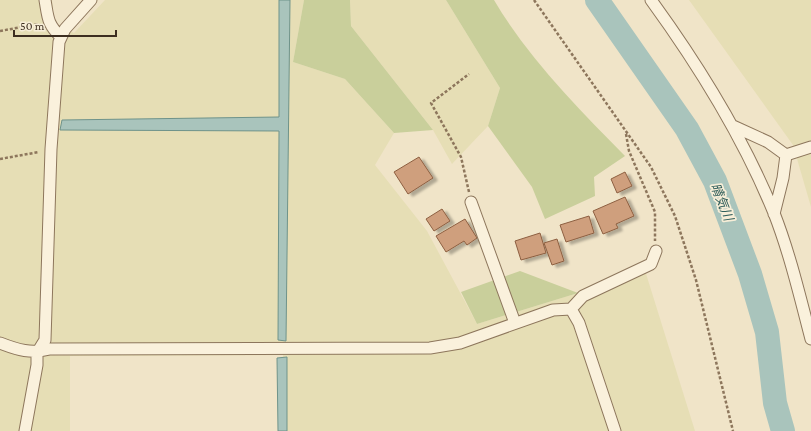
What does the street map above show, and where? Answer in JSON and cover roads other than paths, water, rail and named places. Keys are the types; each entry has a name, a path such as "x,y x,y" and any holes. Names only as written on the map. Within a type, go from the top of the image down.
{"street":[{"path":"45,0 48,22 61,37"},
{"path":"25,431 36,365 36,353 45,340 51,149 58,50 61,37 65,29 91,0"},
{"path":"652,0 678,37 733,126 774,214 792,270 811,339"},
{"path":"733,126 768,142 786,155"},
{"path":"786,155 811,147"},
{"path":"774,214 783,178 786,155"},
{"path":"471,202 515,323"},
{"path":"0,343 13,348 36,353 50,349 430,348 460,343 553,310 571,310 583,296 651,264 656,251"},
{"path":"571,310 579,323 615,431"}],"water":[{"path":"279,0 290,0 286,341 278,340 279,131 60,130 62,120 279,117"},
{"path":"287,357 287,431 278,431 277,358"}],"waterway":[{"name":"晴気川","path":"597,0 687,129 715,181 750,274 767,332 775,403 783,431"}]}
